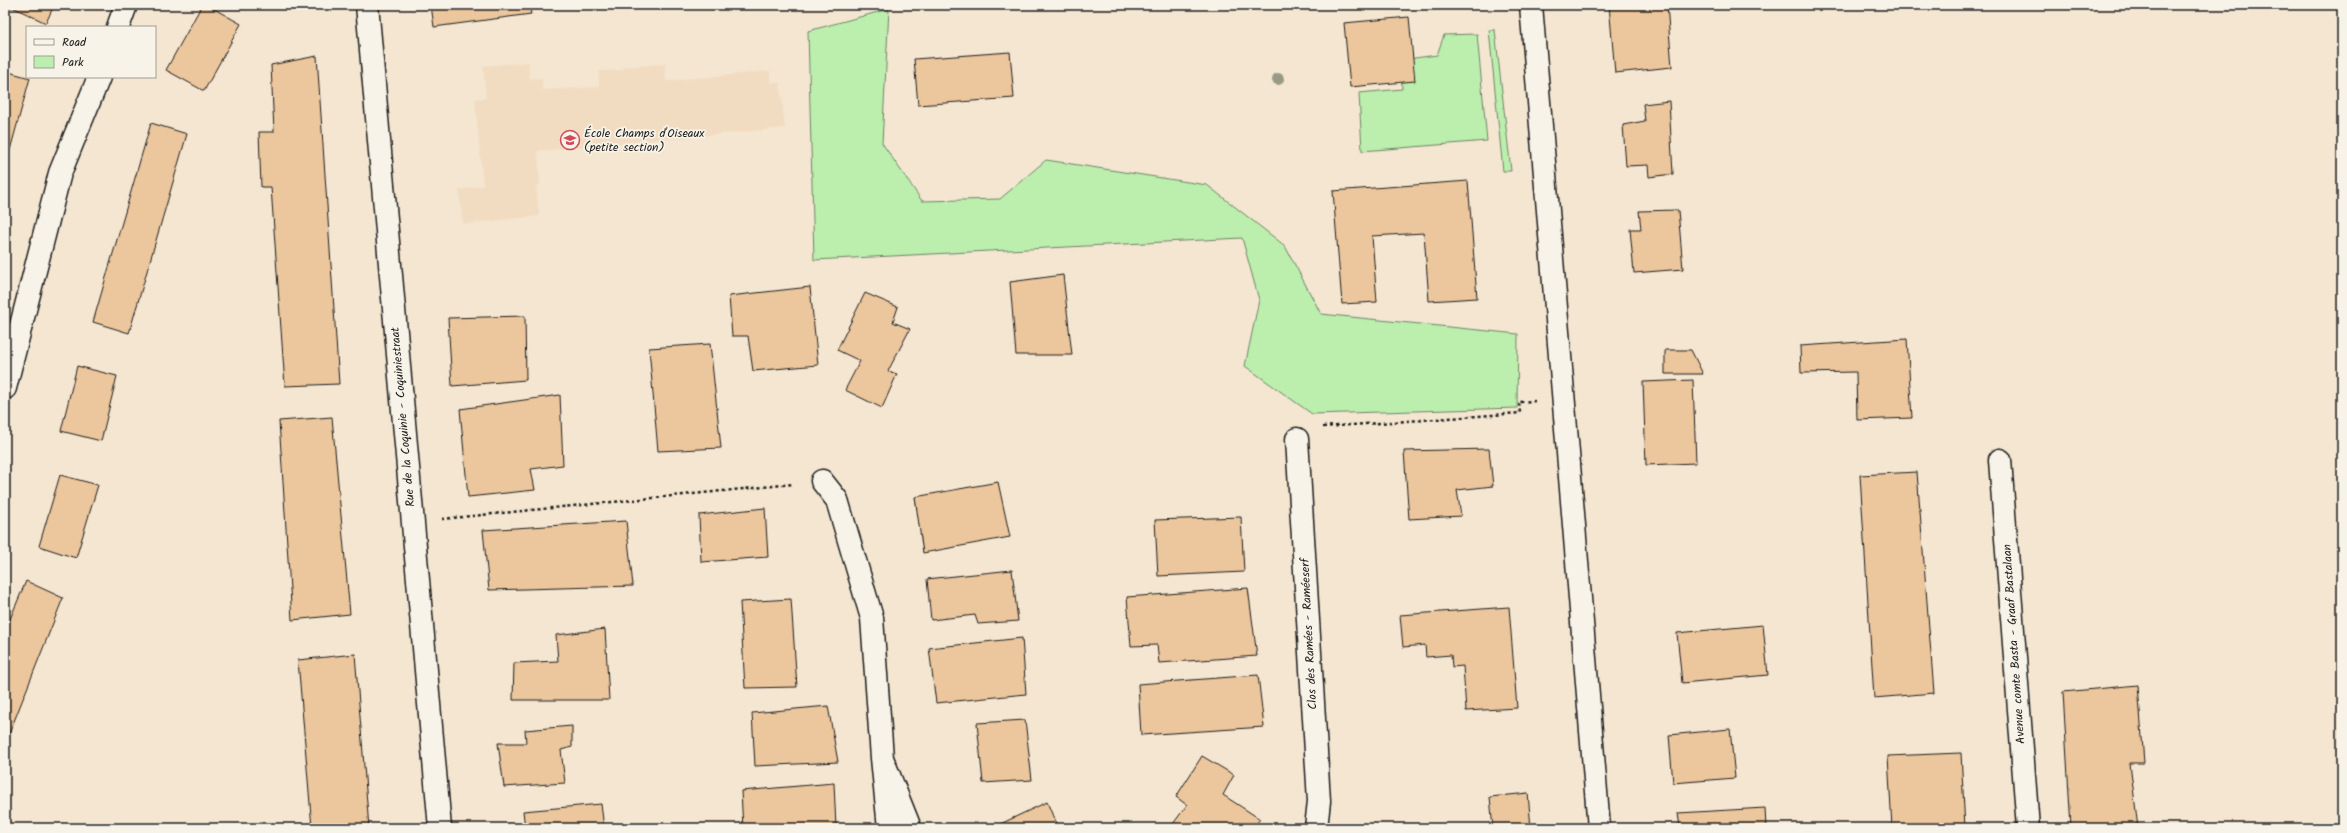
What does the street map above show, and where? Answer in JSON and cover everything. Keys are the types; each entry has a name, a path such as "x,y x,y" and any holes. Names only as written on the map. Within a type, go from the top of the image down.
{"street":[{"path":"118,26 126,5"},
{"name":"Rue de la Coquinie - Coquiniestraat","path":"367,5 440,828"},
{"path":"1531,5 1600,828"},
{"path":"5,388 60,173 99,78"},
{"name":"Clos des Ramées - Raméeserf","path":"1298,439 1319,801 1316,828"},
{"name":"Avenue comte Basta - Graaf Bastalaan","path":"2000,460 2028,828"},
{"path":"822,481 837,500 872,618 882,758 889,828"},
{"path":"882,758 910,828"}],"path":[{"path":"1298,439 1308,428 1520,414 1519,402 1564,400"},
{"path":"413,522 822,481"}],"shaded area":[{"name":"École Champs d'Oiseaux (petite section)","path":"528,62 530,79 542,78 543,90 599,87 599,71 623,70 623,67 665,64 666,81 770,71 770,83 780,83 785,128 538,151 540,185 536,185 539,216 463,224 459,190 483,185 475,99 486,98 483,66"}],"green space":[{"path":"889,9 882,143 922,201 1000,199 1046,160 1207,185 1285,246 1321,314 1518,334 1517,408 1312,414 1245,366 1259,300 1242,238 814,260 808,31"},
{"path":"1489,30 1495,30 1511,171 1503,171"},
{"path":"1477,34 1487,141 1362,151 1359,93 1402,89 1400,60 1437,55 1444,35"}],"building":[{"path":"8,5 54,5 46,23"},
{"path":"202,5 207,5 241,24 204,91 166,70"},
{"path":"431,5 529,5 531,14 434,27"},
{"path":"1609,5 1667,5 1672,67 1615,73"},
{"path":"1409,17 1415,81 1350,87 1344,23"},
{"path":"1010,52 1014,98 918,105 914,59"},
{"path":"317,56 339,384 285,386 271,187 261,187 259,132 274,132 271,65"},
{"path":"5,71 30,78 10,150 5,149"},
{"path":"1669,101 1673,174 1649,177 1648,165 1626,166 1623,125 1645,121 1643,104"},
{"path":"151,123 187,134 129,333 93,322"},
{"path":"1468,181 1477,298 1429,301 1424,233 1372,236 1377,302 1342,304 1333,191"},
{"path":"1678,210 1683,269 1634,273 1630,229 1641,229 1639,211"},
{"path":"1063,275 1072,355 1016,355 1010,282"},
{"path":"810,287 818,365 753,371 748,336 732,336 729,296"},
{"path":"865,293 898,307 893,322 910,329 888,371 897,374 882,408 845,390 860,361 837,350"},
{"path":"525,316 526,380 452,386 448,318"},
{"path":"1907,339 1912,418 1857,420 1856,372 1801,373 1800,346"},
{"path":"710,344 721,448 658,451 649,348"},
{"path":"1665,350 1691,350 1703,374 1665,374"},
{"path":"77,366 117,376 101,441 61,431"},
{"path":"1693,380 1696,463 1646,465 1643,382"},
{"path":"560,395 563,465 531,469 535,490 468,497 460,409"},
{"path":"332,417 350,614 292,620 279,421"},
{"path":"1489,449 1493,486 1457,490 1461,516 1409,519 1404,451"},
{"path":"1917,472 1934,693 1874,698 1860,475"},
{"path":"60,475 98,485 76,558 39,546"},
{"path":"998,482 1010,537 923,553 915,497"},
{"path":"765,508 768,557 701,562 699,515"},
{"path":"1241,517 1244,572 1158,576 1155,520"},
{"path":"626,521 633,586 489,590 483,530"},
{"path":"1012,570 1018,621 978,624 975,615 931,620 927,579"},
{"path":"26,581 63,598 5,744 5,631"},
{"path":"1248,588 1257,656 1159,663 1157,645 1131,646 1127,597"},
{"path":"791,599 797,687 745,688 740,602"},
{"path":"1509,607 1517,708 1466,711 1463,666 1452,667 1451,655 1426,657 1425,645 1403,647 1400,615"},
{"path":"1763,625 1768,675 1682,683 1677,633"},
{"path":"605,629 609,700 513,700 514,663 558,661 556,635"},
{"path":"1022,638 1026,694 936,703 929,648"},
{"path":"355,654 369,828 312,828 298,660"},
{"path":"1258,675 1264,727 1141,735 1138,684"},
{"path":"2138,685 2144,763 2130,763 2138,828 2071,828 2063,692"},
{"path":"828,706 838,762 755,766 752,713"},
{"path":"1025,720 1032,780 983,783 977,723"},
{"path":"572,726 572,747 561,750 565,783 504,787 498,743 526,743 525,730"},
{"path":"1730,729 1735,778 1673,783 1669,735"},
{"path":"1961,753 1965,828 1892,828 1888,756"},
{"path":"1202,756 1234,775 1223,795 1260,819 1253,828 1170,828 1187,805 1176,797"},
{"path":"834,783 836,828 743,828 741,791"},
{"path":"1528,793 1531,828 1493,828 1490,797"},
{"path":"1047,802 1058,828 992,828"},
{"path":"601,804 604,828 525,828 523,811"},
{"path":"1765,808 1766,828 1680,828 1678,813"}],"place":[{"name":"École Champs d'Oiseaux (petite section)","path":"570,140"}]}
